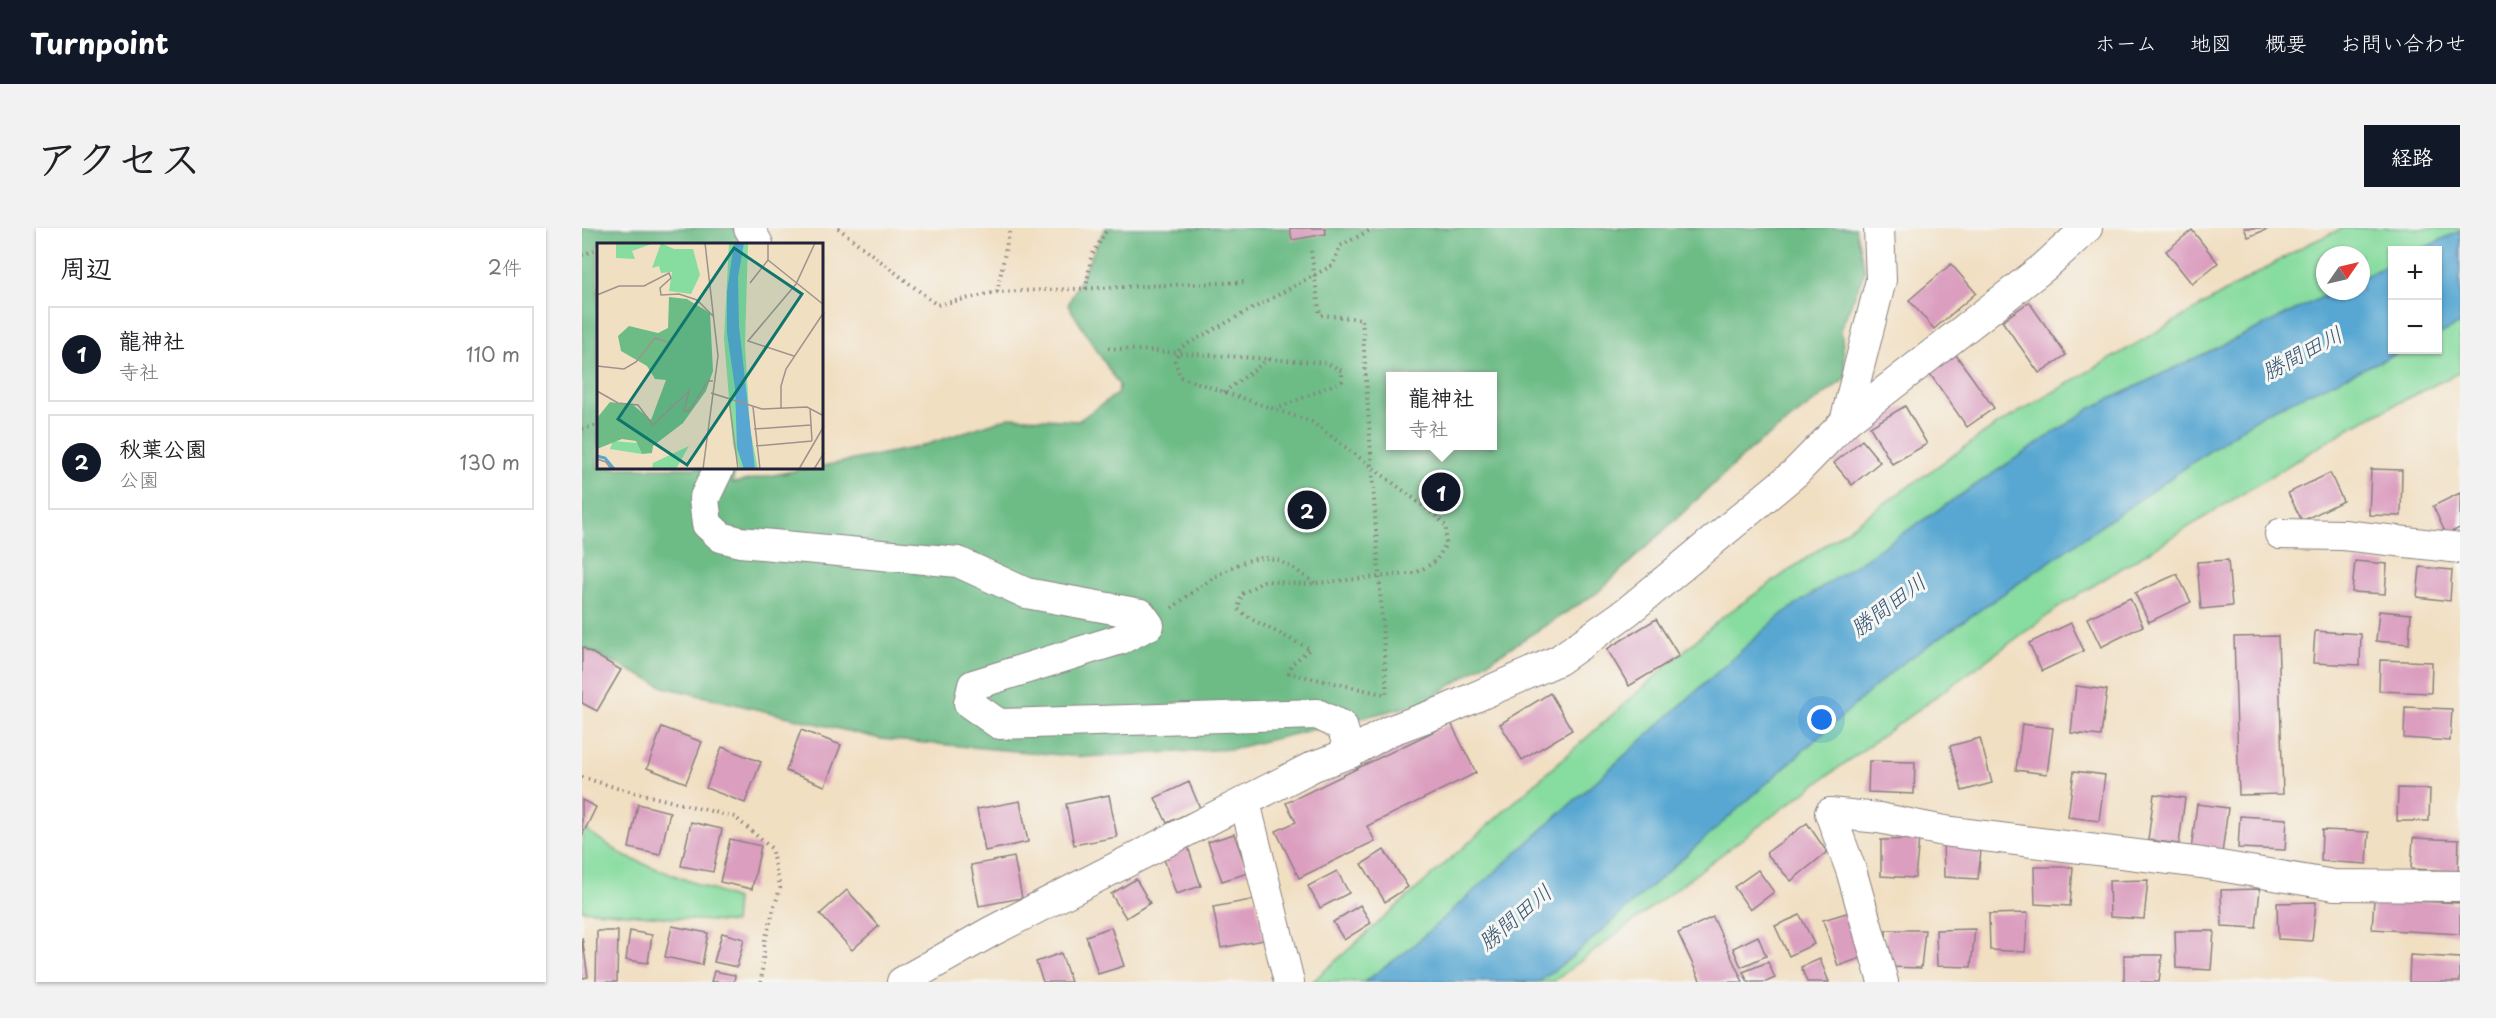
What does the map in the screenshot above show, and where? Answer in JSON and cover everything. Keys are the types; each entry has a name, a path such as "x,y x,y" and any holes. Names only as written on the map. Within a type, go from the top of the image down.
{"street":[{"path":"749,228 757,243"},
{"path":"1845,422 1881,280 1879,228"},
{"path":"902,982 992,931 1314,766 1350,753 1389,732 1446,710 1559,660 1628,611 1795,473 1845,422 2044,267 2087,228"},
{"path":"718,470 704,499 707,524 721,537 740,542 958,562 1026,592 1141,614 1149,625 1121,639 973,685 969,703 999,724 1317,714 1342,726 1350,753"},
{"path":"2280,534 2343,534 2460,548"},
{"path":"1245,802 1281,977"},
{"path":"1883,982 1851,870 1830,813 1879,818 1944,831 2202,862 2334,885 2460,886"}],"path":[{"path":"838,228 937,305 998,292 1246,282"},
{"path":"998,292 1011,228"},
{"path":"1086,289 1090,257 1108,228"},
{"path":"1374,228 1341,246 1333,265 1180,348 1175,361 1180,377 1312,422 1433,513 1446,526 1446,544 1436,561 1416,573 1315,583 1264,581 1242,594 1238,609 1251,619 1310,650 1292,664 1288,673 1387,695"},
{"path":"582,255 597,249"},
{"path":"1311,251 1320,315 1362,319 1389,732"},
{"path":"1108,348 1327,363 1342,371 1342,381 1275,410"},
{"path":"1224,392 1270,359"},
{"path":"582,429 597,425"},
{"path":"1149,625 1209,579 1244,561 1274,559 1315,583"},
{"path":"582,777 617,789 735,817 771,848 780,888 765,940 760,982"}],"green space":[{"path":"582,228 734,228 743,243 597,243 597,470 734,470 733,483 799,470 824,470 824,466 919,447 1010,417 1078,421 1118,393 1119,385 1068,305 1105,228 1855,228 1865,271 1841,328 1846,378 1751,449 1597,593 1423,703 1232,749 1083,757 881,739 664,687 582,647"},
{"path":"2343,228 2460,228 2460,372 2351,427 2065,603 1779,811 1553,982 1312,982 1721,618 1995,426 2304,246"},
{"path":"582,827 626,857 736,899 734,923 582,910"}],"water":[{"path":"2460,231 2460,324 2442,333 2442,246 2428,246"},
{"name":"勝間田川","path":"2388,265 2388,354 2396,354 2263,414 1896,668 1572,957 1539,982 1364,982 1408,950 1782,614 2091,408 2316,300 2370,300 2370,274"}],"building":[{"path":"1290,228 1325,228 1326,234 1292,240"},
{"path":"2244,228 2270,228 2248,237"},
{"path":"2192,230 2218,263 2192,284 2166,251"},
{"path":"1951,264 1976,293 1934,329 1909,300"},
{"path":"2029,302 2066,355 2039,373 2002,321"},
{"path":"1956,355 1994,408 1967,427 1930,374"},
{"path":"1905,406 1927,444 1892,464 1870,427"},
{"path":"1862,440 1880,462 1852,485 1834,463"},
{"path":"2371,469 2402,470 2401,516 2369,515"},
{"path":"2330,473 2343,501 2302,521 2288,493"},
{"path":"2460,493 2460,528 2446,534 2433,506"},
{"path":"2228,560 2232,606 2201,609 2197,562"},
{"path":"2355,561 2387,564 2385,594 2352,592"},
{"path":"2420,567 2452,570 2450,601 2417,597"},
{"path":"2177,574 2191,602 2149,622 2135,593"},
{"path":"2130,598 2143,626 2101,647 2087,618"},
{"path":"2379,611 2411,614 2409,644 2376,641"},
{"path":"1656,619 1679,656 1629,686 1607,649"},
{"path":"2071,623 2084,651 2042,671 2029,643"},
{"path":"2315,631 2361,634 2360,665 2313,663"},
{"path":"2278,636 2283,794 2239,795 2234,637"},
{"path":"582,647 621,670 597,711 582,703"},
{"path":"2380,660 2432,662 2431,693 2379,691"},
{"path":"2076,686 2107,690 2101,736 2071,733"},
{"path":"1550,693 1572,730 1522,760 1500,724"},
{"path":"2405,707 2452,709 2450,741 2404,738"},
{"path":"1451,723 1476,773 1367,826 1375,841 1299,878 1276,831 1296,822 1286,803"},
{"path":"2022,724 2053,728 2047,774 2016,770"},
{"path":"662,727 702,742 686,783 647,768"},
{"path":"801,730 841,745 825,786 786,771"},
{"path":"1980,738 1992,783 1962,791 1950,746"},
{"path":"722,747 761,762 745,803 706,788"},
{"path":"1869,761 1915,762 1914,794 1868,792"},
{"path":"2074,771 2105,775 2099,821 2068,817"},
{"path":"1189,782 1200,808 1167,823 1155,798"},
{"path":"2398,788 2430,789 2429,821 2397,821"},
{"path":"2154,794 2185,798 2179,844 2148,840"},
{"path":"1109,795 1117,837 1074,845 1066,804"},
{"path":"582,800 596,807 582,836"},
{"path":"1020,801 1028,842 985,851 977,809"},
{"path":"638,804 670,812 660,855 629,848"},
{"path":"2197,804 2228,808 2222,854 2191,850"},
{"path":"2240,816 2287,819 2285,850 2238,848"},
{"path":"691,822 722,829 713,872 681,866"},
{"path":"1807,823 1827,852 1791,881 1766,853"},
{"path":"2322,830 2369,832 2367,864 2321,861"},
{"path":"1234,834 1248,873 1222,881 1208,842"},
{"path":"2413,838 2459,840 2458,871 2411,869"},
{"path":"730,839 761,846 752,889 720,882"},
{"path":"1919,839 1915,878 1881,876 1881,840"},
{"path":"1982,840 1978,879 1944,877 1943,841"},
{"path":"1188,847 1201,886 1176,894 1163,856"},
{"path":"1384,850 1408,887 1385,902 1362,864"},
{"path":"1014,857 1022,898 979,906 971,865"},
{"path":"2034,867 2073,867 2070,906 2035,904"},
{"path":"1758,870 1774,892 1750,910 1734,887"},
{"path":"1337,871 1349,893 1320,908 1308,886"},
{"path":"1136,879 1150,903 1126,918 1111,894"},
{"path":"2148,880 2144,919 2110,917 2109,881"},
{"path":"2260,889 2256,928 2222,926 2221,890"},
{"path":"847,890 879,926 852,950 820,914"},
{"path":"1256,899 1264,940 1221,948 1213,907"},
{"path":"2374,899 2460,903 2460,934 2372,929"},
{"path":"2316,902 2312,941 2278,939 2277,903"},
{"path":"1360,905 1371,923 1344,940 1333,922"},
{"path":"1850,912 1864,957 1838,966 1823,920"},
{"path":"2028,913 2025,952 1990,950 1989,914"},
{"path":"1800,915 1814,944 1789,956 1775,926"},
{"path":"1713,917 1743,982 1701,982 1678,933"},
{"path":"672,926 708,933 702,965 665,957"},
{"path":"1111,927 1124,966 1098,974 1086,936"},
{"path":"1975,929 1971,967 1937,966 1936,930"},
{"path":"1886,930 1925,930 1921,968 1887,967"},
{"path":"597,931 618,931 617,982 596,982"},
{"path":"630,931 652,935 648,963 626,960"},
{"path":"2175,931 2214,931 2211,970 2176,968"},
{"path":"722,933 744,939 737,967 714,962"},
{"path":"1758,936 1766,956 1741,967 1733,948"},
{"path":"582,937 588,977 582,978"},
{"path":"1061,953 1071,982 1043,982 1036,962"},
{"path":"2124,955 2162,955 2159,982 2124,982"},
{"path":"2410,955 2460,958 2460,982 2409,982"},
{"path":"1820,959 1829,982 1807,982 1801,967"},
{"path":"1768,962 1775,978 1766,982 1748,982 1743,972"},
{"path":"714,971 735,975 734,982 711,982"}],"place":[{"name":"龍神社","path":"1441,492"},
{"name":"秋葉公園","path":"1307,510"}]}
